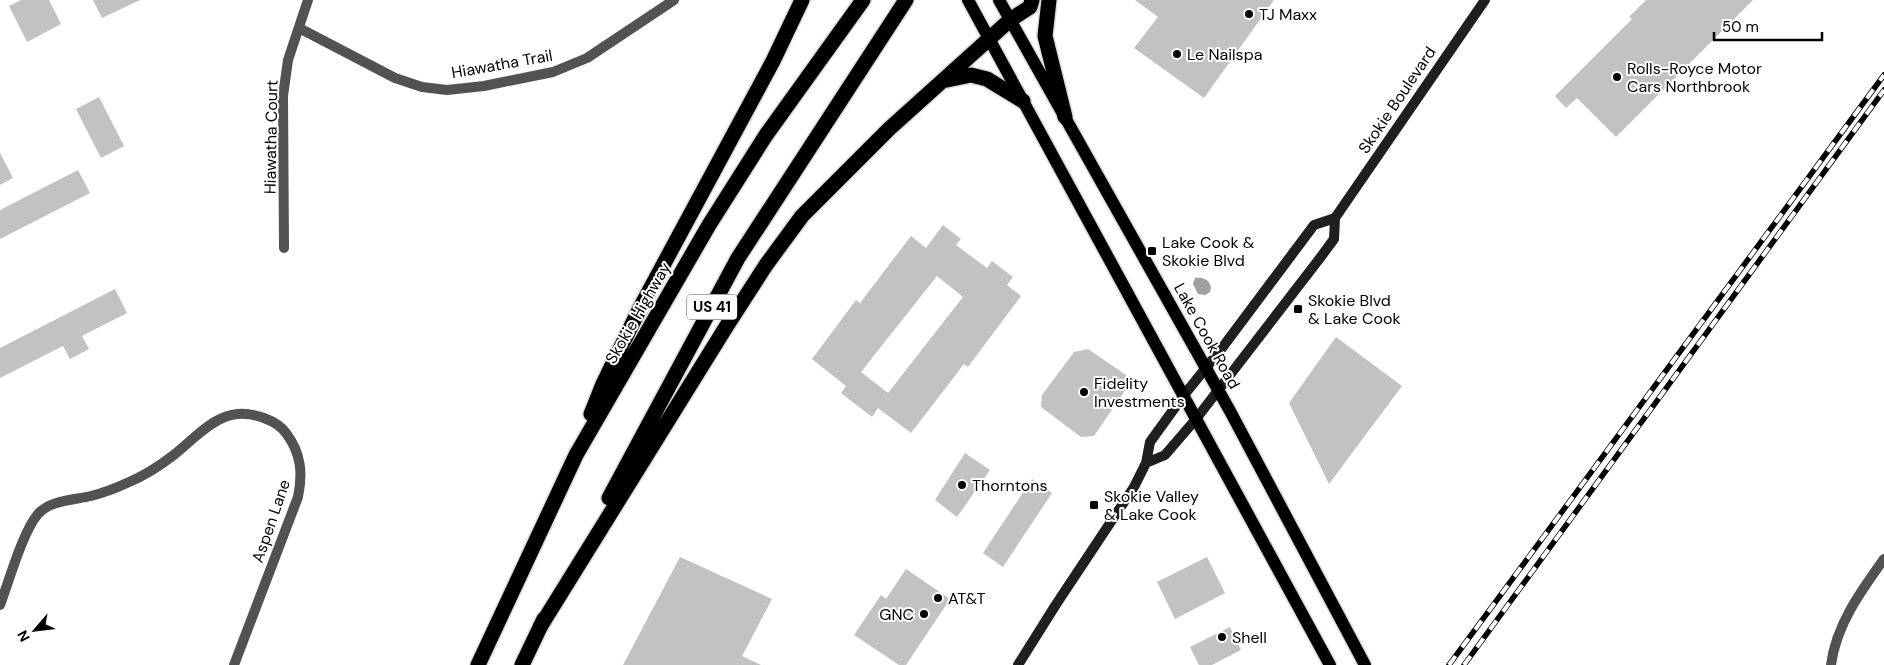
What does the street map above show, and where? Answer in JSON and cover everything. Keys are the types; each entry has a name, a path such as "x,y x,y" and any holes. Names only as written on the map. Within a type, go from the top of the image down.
{"highway":[{"path":"576,455 603,384 640,308 773,61 802,0"},
{"name":"Skokie Highway","path":"478,665 576,455 714,217 766,135 863,0"},
{"name":"US 41","path":"522,665 540,627 738,258 906,0"},
{"path":"540,627 766,265 809,209 870,148 1010,20 1030,7 1032,0"},
{"path":"1049,0 1044,36 1065,117"},
{"path":"945,80 970,75 987,79 1024,101"}],"main road":[{"path":"968,0 1330,665"},
{"name":"Lake Cook Road","path":"999,0 1206,368 1365,665"},
{"name":"Skokie Boulevard","path":"1146,463 1165,455 1196,419 1334,239 1335,218 1485,0"},
{"path":"1018,665 1134,487 1146,463 1150,442 1314,225 1335,218"}],"street":[{"name":"Hiawatha Court","path":"284,248 283,96 288,60 308,0"},
{"name":"Hiawatha Trail","path":"299,28 395,78 422,86 447,90 484,86 553,72 587,58 674,0"},
{"name":"Aspen Lane","path":"0,604 29,526 39,512 54,503 93,495 128,483 153,470 214,422 222,418 242,414 255,415 273,422 285,431 297,450 302,480 298,497 234,665"},
{"path":"1831,665 1843,624 1863,587 1884,559"}],"shaded area":[{"path":"1195,278 1207,280 1211,287 1210,292 1205,295 1198,294 1193,284"}],"building":[{"path":"21,0 49,0 61,24 27,42 9,6"},
{"path":"93,0 140,0 102,18"},
{"path":"1135,0 1274,0 1204,98 1134,48 1158,17"},
{"path":"1646,0 1753,0 1616,137 1577,98 1566,108 1555,96 1632,19 1629,17"},
{"path":"99,97 124,146 101,158 76,109"},
{"path":"0,153 13,178 0,185"},
{"path":"78,170 90,193 0,239 0,210"},
{"path":"943,225 961,239 956,245 987,268 992,261 1013,277 1007,285 1021,296 968,367 964,364 911,433 878,408 872,417 841,393 846,386 812,359 856,300 860,303 911,236 926,248","holes":["937,276 963,297 888,393 861,372"]},
{"path":"115,289 127,313 82,336 89,349 70,359 63,346 0,378 0,348"},
{"path":"1336,337 1402,386 1329,484 1289,403"},
{"name":"Fidelity Investments","path":"1088,349 1126,375 1126,389 1094,436 1081,437 1041,407 1042,395 1074,352"},
{"name":"Thorntons","path":"965,453 990,470 957,517 935,500"},
{"name":"Thorntons","path":"1032,479 1052,493 1003,567 983,553"},
{"path":"680,557 772,599 742,656 761,665 623,665"},
{"name":"Shell","path":"1207,557 1225,593 1175,619 1157,582"},
{"path":"906,569 950,599 906,665 899,665 854,635 881,595 886,599"},
{"name":"Shell","path":"1230,627 1241,650 1212,665 1199,665 1190,647"}],"railway":[{"path":"1449,665 1884,75"},
{"path":"1464,665 1884,90"}],"place":[{"name":"TJ Maxx","path":"1249,14"},
{"name":"Le Nailspa","path":"1177,54"},
{"name":"Rolls-Royce Motor Cars Northbrook","path":"1617,77"},
{"name":"Lake Cook & Skokie Blvd","path":"1152,251"},
{"name":"Skokie Blvd & Lake Cook","path":"1298,309"},
{"name":"Fidelity Investments","path":"1084,392"},
{"name":"Thorntons","path":"962,485"},
{"name":"Skokie Valley & Lake Cook","path":"1094,505"},
{"name":"AT&T","path":"938,598"},
{"name":"GNC","path":"924,614"},
{"name":"Shell","path":"1222,637"}]}
